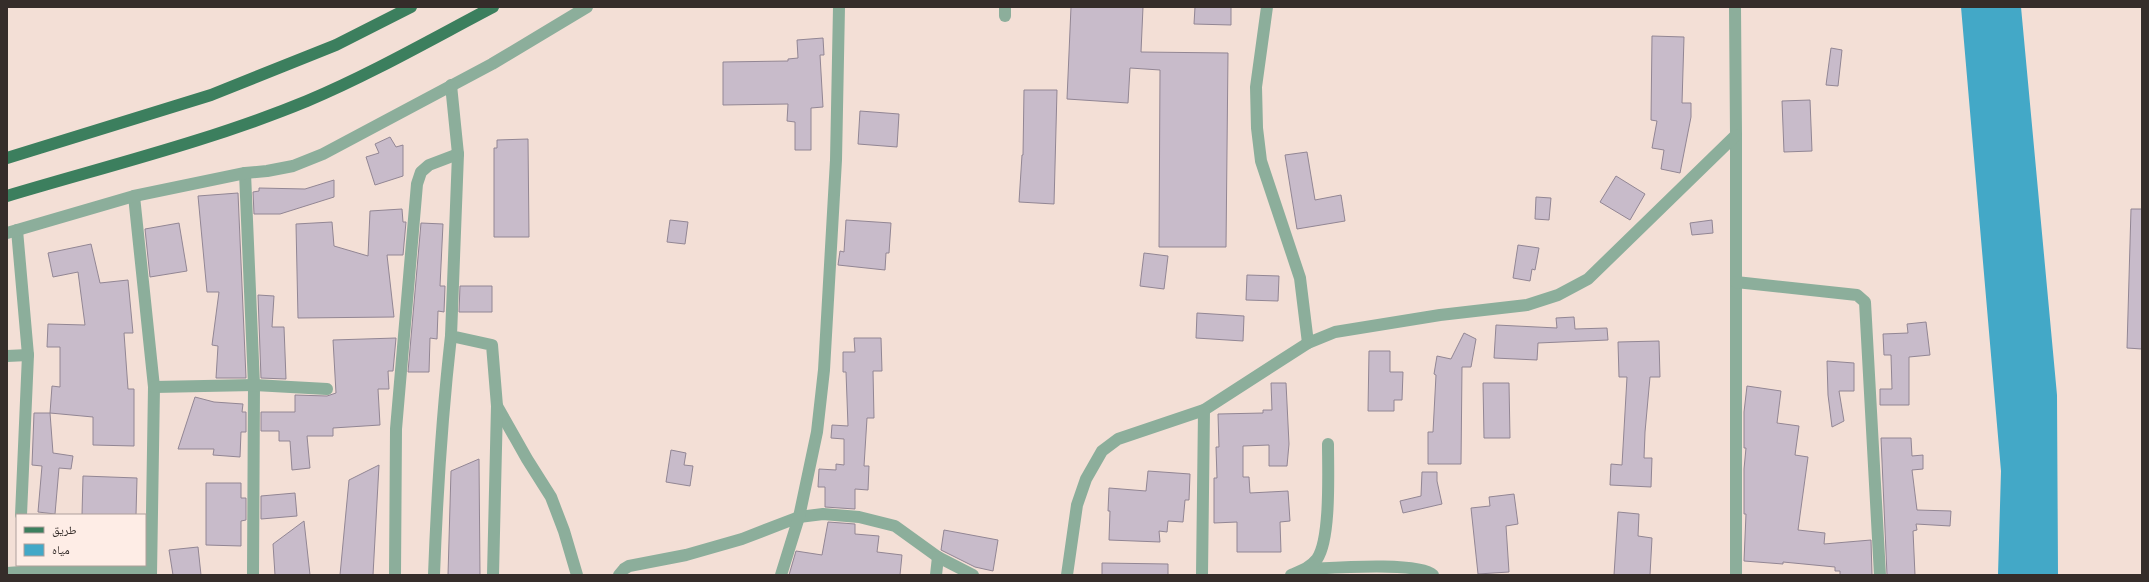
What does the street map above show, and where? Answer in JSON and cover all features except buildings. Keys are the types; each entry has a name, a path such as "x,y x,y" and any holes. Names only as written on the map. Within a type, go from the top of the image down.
{"main road":[{"path":"7,158 211,96 336,45 411,7"},
{"path":"7,196 207,136 306,101 357,78 493,7"}],"street":[{"path":"21,514 28,354 12,232 134,196 245,173 267,172 293,166 323,154 492,64 588,7"},
{"path":"781,575 799,517 817,432 824,370 834,194 839,7"},
{"path":"1267,7 1256,88 1261,161 1300,278 1308,343"},
{"path":"1735,7 1736,575"},
{"path":"434,575 442,415 451,336 458,154 451,86"},
{"path":"1067,575 1077,505 1086,479 1102,451 1118,439 1204,410 1308,343 1335,332 1359,326 1527,305 1558,295 1588,279 1736,135"},
{"path":"395,575 396,429 417,184 421,172 429,165 458,154"},
{"path":"245,173 254,385 254,575"},
{"path":"15,571 79,568 151,573 154,387 134,196"},
{"path":"1736,282 1857,295 1865,302 1880,575"},
{"path":"451,336 492,345 497,406 493,575"},
{"path":"7,356 28,354"},
{"path":"154,387 254,385 328,389"},
{"path":"497,406 527,459 551,497 564,531 576,575"},
{"path":"1202,575 1204,410"},
{"path":"1306,569 1317,559 1323,546 1327,506 1328,444"},
{"path":"620,575 624,569 629,566 686,555 735,541 799,517 823,514 845,516 896,526 938,557 973,575"},
{"path":"936,575 938,557"},
{"path":"1291,575 1306,569 1385,567 1421,569 1434,575"}],"water":[{"path":"1961,7 2021,7 2057,395 2058,575 1998,575 2001,471"}]}
